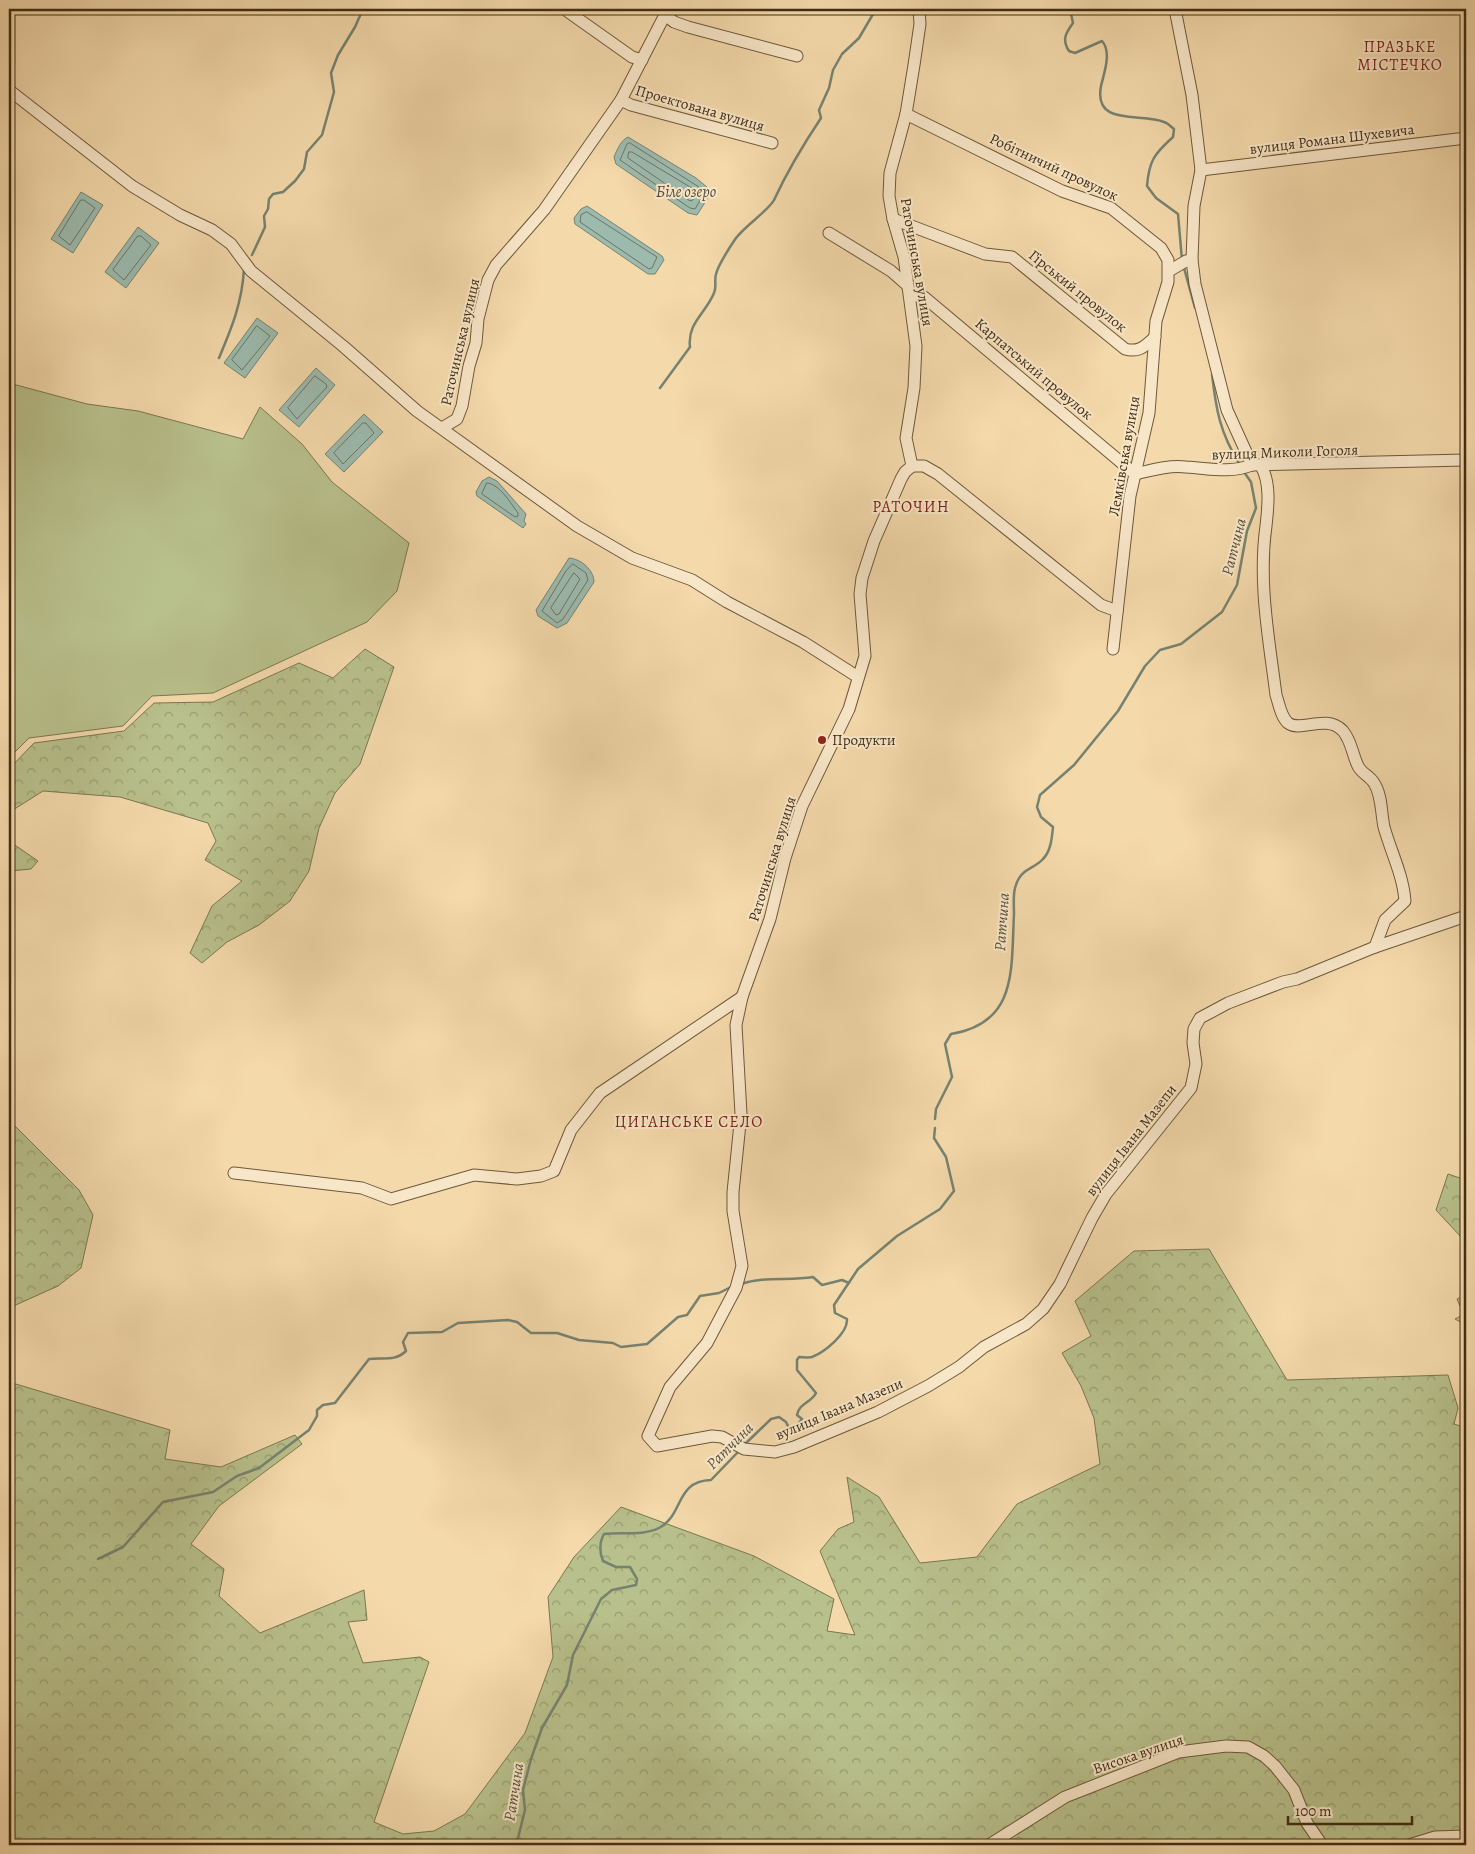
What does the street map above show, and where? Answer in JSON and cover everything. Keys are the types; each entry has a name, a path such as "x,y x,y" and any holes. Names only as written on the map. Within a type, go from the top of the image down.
{"street":[{"name":"Раточинська вулиця","path":"722,1437 690,1438 657,1446 648,1436 670,1388 707,1343 736,1288 742,1266 733,1192 741,1114 736,1024 742,997 770,919 785,858 802,806 849,709 865,656 860,594 862,578 874,541 900,479 912,466 906,438 914,388 916,346 904,257 893,219 889,196 890,173 906,114 918,40 919,9"},
{"path":"1176,9 1192,95 1201,170 1181,264 1195,284 1227,410 1247,468 1266,482 1268,508 1262,557 1262,586 1276,695 1280,710 1288,723 1294,726 1322,722 1334,725 1351,743 1358,768 1374,782 1379,796 1385,829 1404,888 1405,901 1385,920 1375,947"},
{"name":"Проектована вулиця","path":"567,11 632,57 642,60"},
{"name":"Раточинська вулиця","path":"442,428 457,419 462,406 469,366 476,343 478,320 488,280 496,265 544,210 621,100 666,12"},
{"path":"666,12 674,22 688,27 797,56"},
{"path":"9,90 132,186 180,215 212,230 231,244 251,271 343,346 417,411 585,530 632,558 692,580 728,602 803,642 858,677"},
{"name":"Проектована вулиця","path":"621,100 631,105 772,143"},
{"name":"Робітничий провулок","path":"906,114 1062,191 1111,208 1161,248 1168,260 1181,264"},
{"name":"вулиця Романа Шухевича","path":"1201,170 1466,138"},
{"name":"Гірський провулок","path":"893,219 985,254 1012,257 1125,349 1134,351 1143,348 1155,337"},
{"name":"Карпатський провулок","path":"829,233 891,271 909,291 924,297 1136,474"},
{"name":"Лемківська вулиця","path":"1113,649 1130,496 1149,413 1156,321 1168,282 1181,264"},
{"name":"вулиця Миколи Гоголя","path":"1136,474 1167,467 1247,468 1466,460"},
{"path":"912,466 924,466 938,474 1101,606 1117,610"},
{"name":"вулиця Івана Мазепи","path":"722,1437 744,1449 775,1452 794,1447 878,1412 928,1386 959,1367 984,1347 1026,1324 1043,1309 1060,1284 1092,1218 1106,1194 1191,1088 1196,1064 1194,1029 1200,1018 1228,1003 1296,979 1375,947 1466,916"},
{"path":"234,1173 362,1188 391,1199 474,1175 517,1179 540,1176 554,1171 571,1130 600,1093 742,997"},
{"name":"Висока вулиця","path":"989,1845 1065,1797 1179,1752 1226,1746 1248,1747 1264,1756 1275,1766 1294,1790 1307,1823 1322,1845"},
{"path":"1409,1845 1435,1837 1466,1836"}],"green space":[{"path":"9,383 87,404 138,411 243,439 260,407 302,444 332,482 409,543 397,591 367,622 213,693 152,696 123,726 29,738 9,758"},
{"path":"365,649 394,667 360,764 335,793 319,828 309,871 290,901 259,925 227,942 202,963 190,953 212,906 242,881 205,860 216,841 208,823 120,797 43,791 13,810 9,817 9,769 34,743 124,731 154,703 213,702 299,663 333,678"},
{"path":"9,841 38,861 31,869 11,871 9,874"},
{"path":"9,1120 79,1190 93,1215 81,1268 58,1286 9,1308"},
{"path":"1448,1174 1466,1180 1466,1269 1461,1237 1436,1210"},
{"path":"1209,1249 1287,1380 1448,1375 1458,1408 1454,1424 1466,1428 1464,1438 1466,1439 1466,1845 9,1845 9,1382 170,1430 165,1459 221,1467 295,1435 302,1444 219,1506 191,1544 224,1569 219,1596 260,1633 364,1590 367,1620 348,1622 363,1663 420,1657 429,1662 374,1822 403,1834 434,1831 465,1814 525,1733 553,1657 548,1597 574,1557 621,1507 754,1556 834,1599 827,1631 855,1635 820,1551 838,1529 854,1522 847,1477 879,1497 920,1563 977,1557 1017,1504 1100,1464 1094,1418 1081,1386 1062,1353 1091,1336 1075,1301 1134,1251"},
{"path":"1466,1296 1466,1325 1455,1319 1463,1315 1465,1307 1460,1306 1457,1299"}],"water":[{"name":"Біле озеро","path":"628,137 696,178 708,188 709,196 697,215 688,213 616,164 614,157 616,151"},
{"path":"81,192 103,205 73,253 51,239"},
{"path":"587,206 662,256 664,260 655,274 648,274 575,224 574,218 581,209"},
{"path":"138,227 159,243 126,288 105,272"},
{"path":"257,318 278,333 245,378 224,363"},
{"path":"316,368 335,385 299,427 279,410"},
{"path":"364,414 383,432 344,472 325,454"},
{"path":"489,477 497,481 526,514 524,521 526,524 523,528 477,496 476,492 482,481"},
{"path":"569,558 578,560 586,566 592,573 594,582 567,623 557,628 538,616 536,610"}],"waterway":[{"path":"252,255 265,227 264,216 268,209 269,199 273,194 283,192 295,181 304,169 307,152 322,135 334,92 331,73 338,55 355,27 363,9"},
{"path":"660,388 690,347 691,331 711,300 714,293 717,270 722,260 736,238 774,200 784,179 821,118 819,110 829,88 833,70 842,54 859,38 876,9"},
{"name":"Ратчина","path":"1070,9 1073,23 1066,34 1065,40 1069,51 1075,53 1102,41 1105,46 1107,57 1101,86 1101,99 1105,108 1112,113 1122,116 1155,119 1168,124 1174,129 1173,137 1161,148 1151,164 1147,186 1156,198 1178,214 1182,260"},
{"name":"Ратчина","path":"1184,268 1195,308"},
{"path":"219,358 239,304 244,269"},
{"name":"Ратчина","path":"1212,374 1215,399 1223,432 1240,465"},
{"name":"Ратчина","path":"935,1119 936,1109 952,1077 945,1044 951,1034 973,1028 989,1018 1000,1006 1006,990 1012,954 1014,898 1017,881 1023,873 1046,856 1052,839 1053,827 1041,817 1037,807 1040,795 1074,765 1118,711 1145,666 1160,650 1181,644 1222,612 1237,585 1247,531 1256,508 1251,482 1244,472"},
{"name":"Ратчина","path":"744,1445 771,1419 779,1417 786,1422 790,1430 793,1430 802,1419 797,1415 798,1411 816,1393 797,1370 797,1360 799,1357 812,1357 823,1351 840,1336 847,1319 835,1313 834,1305 858,1269 897,1236 940,1209 954,1191 946,1157 934,1138 935,1128"},
{"path":"741,1284 768,1279 813,1277 822,1285 842,1280 849,1283"},
{"path":"98,1559 123,1547 163,1502 213,1492 237,1476 259,1468 309,1430 317,1416 317,1410 323,1405 335,1403 369,1359 393,1358 406,1351 403,1342 408,1333 442,1332 458,1323 508,1320 517,1322 531,1333 557,1333 579,1340 613,1343 621,1347 647,1344 678,1317 687,1315 700,1296 719,1293 733,1286"},
{"name":"Ратчина","path":"512,1845 517,1842 525,1810 523,1790 531,1759 542,1728 567,1685 573,1655 601,1599 612,1590 636,1585 637,1579 630,1567 616,1567 603,1561 600,1547 604,1534 639,1533 659,1528 673,1515 685,1492 691,1486 699,1482 711,1480 739,1451"},
{"name":"Ратчина","path":"478,1845 485,1845"}],"place":[{"name":"Продукти","path":"822,740"}],"district":[{"name":"ПРАЗЬКЕ МІСТЕЧКО","path":"1400,56"},
{"name":"РАТОЧИН","path":"911,507"},
{"name":"ЦИГАНСЬКЕ СЕЛО","path":"689,1122"}]}
